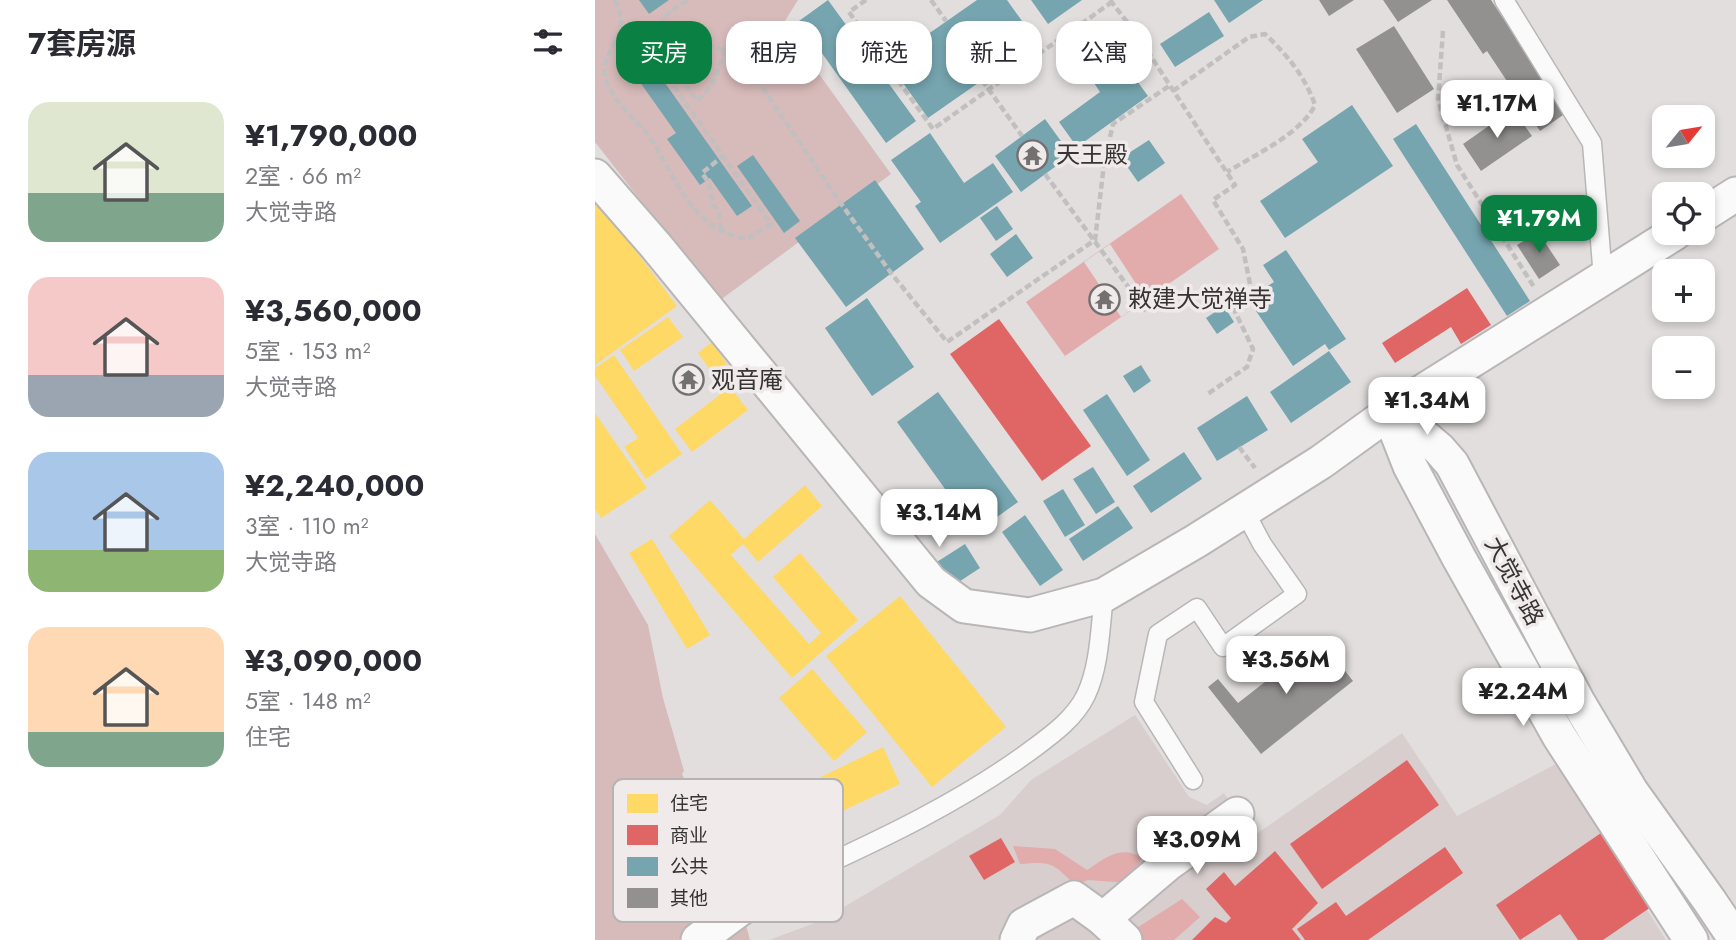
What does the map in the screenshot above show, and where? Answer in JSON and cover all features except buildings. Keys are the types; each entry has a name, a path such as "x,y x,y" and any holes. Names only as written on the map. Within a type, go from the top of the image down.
{"street":[{"path":"595,176 656,246 931,582 964,606 1030,615 1104,596 1321,462 1393,410 1656,245"},
{"path":"1715,207 1736,194"},
{"name":"大觉寺路","path":"1393,410 1397,433 1417,480 1559,736 1691,940"},
{"name":"大觉寺路","path":"1393,410 1439,449 1452,464 1577,702 1631,791 1736,940"},
{"path":"1017,940 1024,925 1074,898 1114,930 1169,863 1237,814"},
{"path":"698,940 722,922"}],"lane":[{"path":"1504,0 1592,143 1604,278"},
{"path":"1193,780 1144,702 1159,634 1197,608 1223,648 1297,594 1262,544 1244,510"},
{"path":"843,855 968,794 1062,727 1086,696 1098,651 1104,596"}],"path":[{"path":"615,0 621,13 620,28 614,48 604,62 605,76 623,108 651,138 664,164 696,212 733,237 747,239 771,224 656,61 664,55 697,101 712,86 725,51"},
{"path":"687,0 663,18 661,33 669,41 699,43 743,59 891,273 947,342 1095,240 1104,164 1113,124 1249,37 1265,34 1291,60 1310,90 1315,105 1310,116 1298,127 1227,172"},
{"path":"866,0 849,12 933,129 1111,1 1135,32 1235,185 1213,200 1243,249 1250,284 1229,299 1253,349 1247,367 1206,395"},
{"path":"931,0 946,22"},
{"path":"1443,32 1438,99 1457,164 1549,311"},
{"path":"985,84 1022,135"},
{"path":"721,230 719,213 709,183 702,173 723,156"},
{"path":"1045,174 1146,311"}],"shaded area":[{"path":"595,0 798,0 785,21 726,21 726,84 822,84 822,78 891,174 719,301 595,142"},
{"path":"1181,194 1219,249 1065,356 1026,302"},
{"path":"595,534 648,625 663,698 684,779 613,779 613,922 745,922 750,940 595,940"},
{"path":"1135,715 1189,797 1207,805 1224,793 1252,837 1402,733 1457,816 1558,763 1651,907 1647,910 1666,940 769,940 817,922 843,922 843,907 1000,815 1031,780"},
{"path":"1013,846 1055,849 1087,870 1120,852 1142,858 1129,883 1088,880 1075,885 1051,865 1020,864"},
{"path":"1182,899 1200,917 1174,940 1118,940"}],"pier":[{"path":"1110,244 1146,299 1121,317 1084,262"}],"place":[{"name":"天王殿","path":"1033,155"},
{"name":"敕建大觉禅寺","path":"1105,299"},
{"name":"观音庵","path":"688,380"}]}
